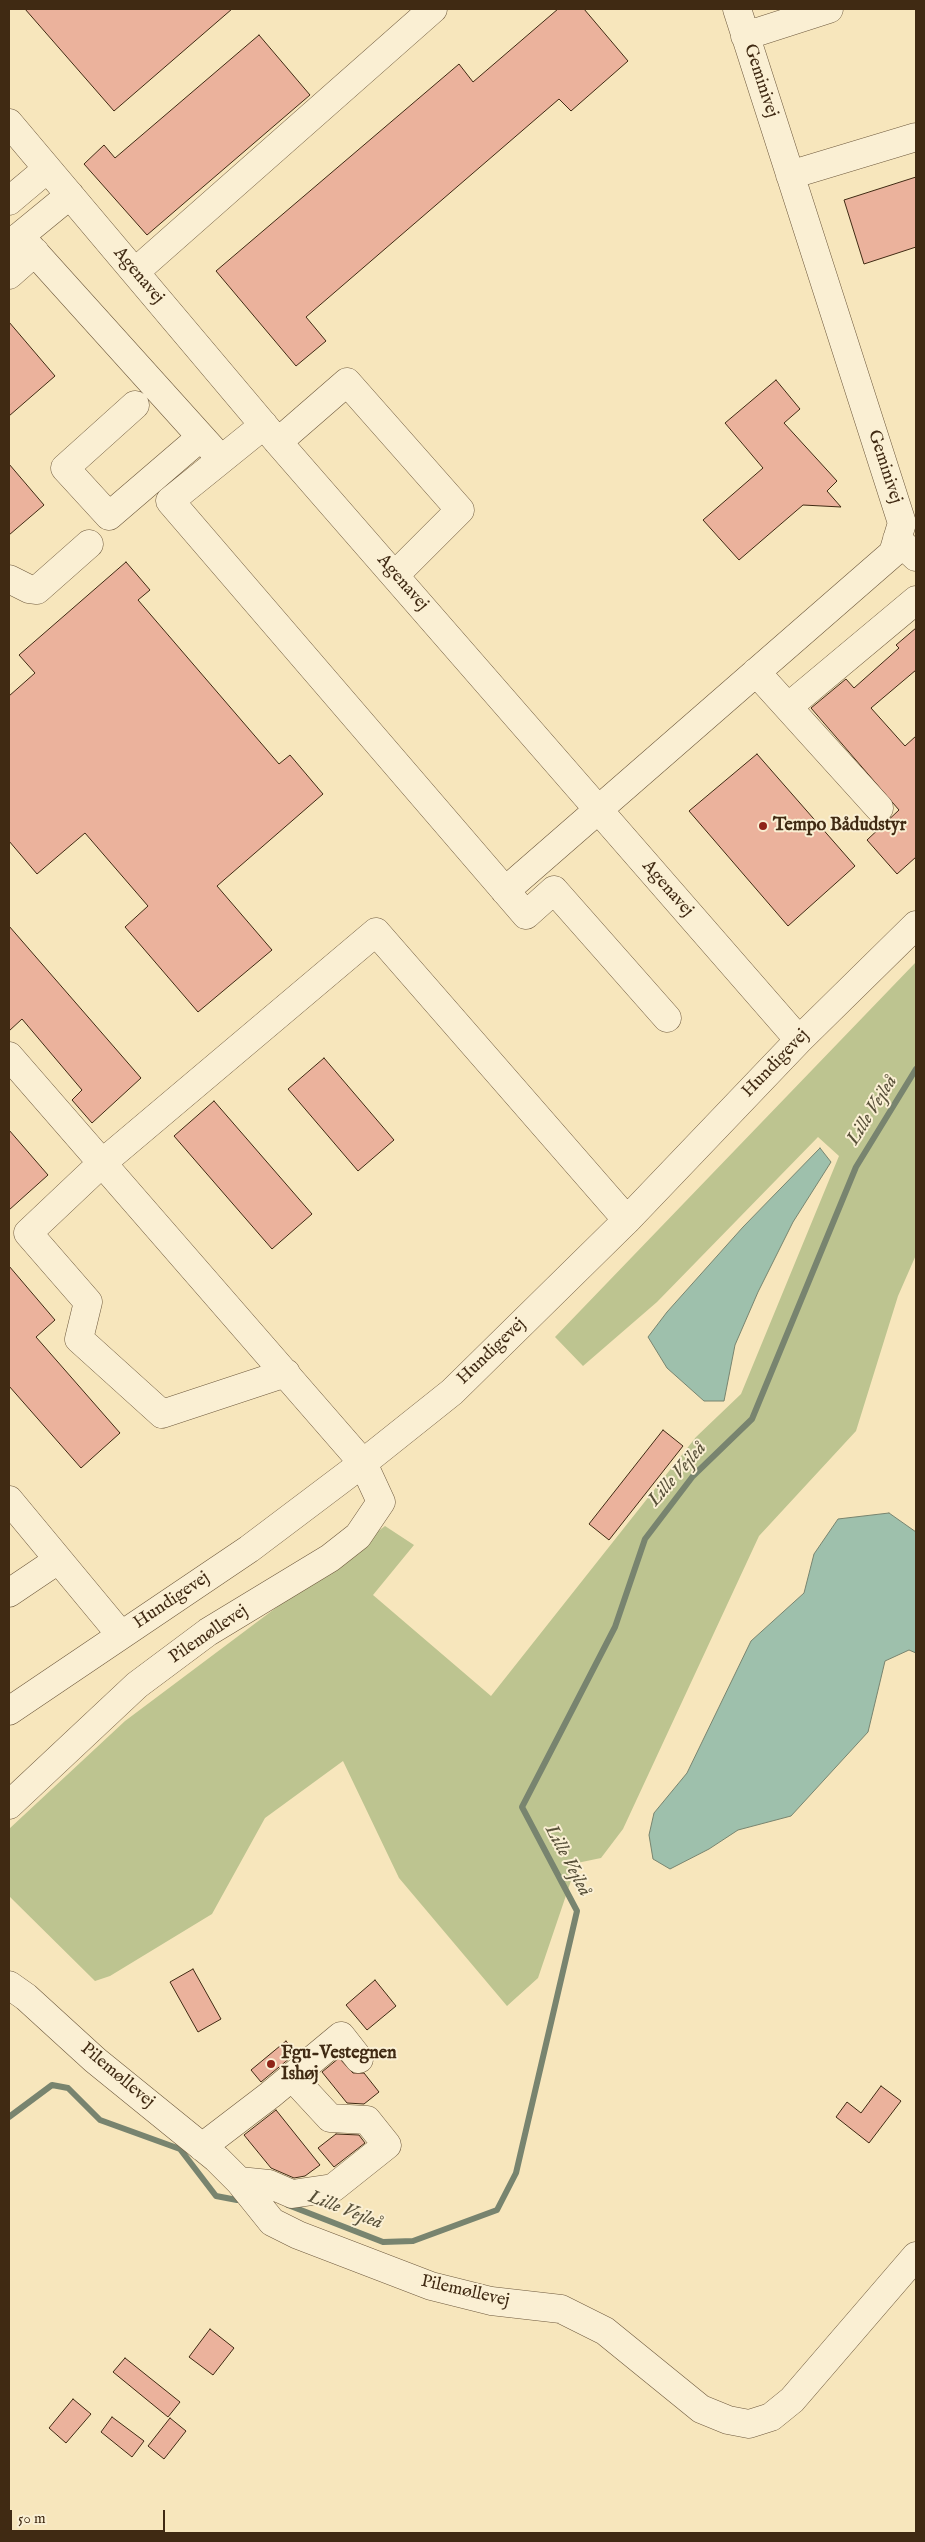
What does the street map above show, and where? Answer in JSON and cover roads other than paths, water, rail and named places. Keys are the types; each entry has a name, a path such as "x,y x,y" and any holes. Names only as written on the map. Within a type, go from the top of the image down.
{"street":[{"path":"135,272 432,9"},
{"name":"Geminivej","path":"505,891 893,553 907,548 902,523 737,9"},
{"path":"746,36 829,9"},
{"name":"Agenavej","path":"9,123 271,433 799,1040"},
{"path":"790,175 916,137"},
{"path":"9,201 47,169"},
{"path":"9,275 21,244 70,195"},
{"path":"21,244 221,459"},
{"path":"396,576 460,510 347,382 271,433 221,459 170,501 526,915 554,890 667,1018"},
{"path":"135,405 65,468 108,516 201,438"},
{"path":"9,579 29,589 37,590 89,544"},
{"path":"788,707 916,600"},
{"path":"756,672 879,808"},
{"name":"Hundigevej","path":"9,1711 249,1549 363,1463 452,1392 627,1220 799,1040 916,925"},
{"path":"286,1373 162,1414 79,1339 88,1302 28,1233 101,1164 376,932 627,1220"},
{"path":"9,1056 363,1463"},
{"name":"Pilemøllevej","path":"9,1805 137,1685 208,1632 330,1558 358,1536 381,1502 363,1463"},
{"path":"9,1500 121,1636"},
{"path":"9,1593 58,1560"},
{"name":"Pilemøllevej","path":"9,1985 26,1997 95,2060 202,2147 239,2181 272,2222 298,2235 431,2286 491,2301 562,2309 605,2331 701,2409 728,2420 749,2424 771,2417 792,2400 916,2256"},
{"path":"202,2147 341,2036 359,2059"},
{"path":"239,2181 269,2184 292,2194 334,2188 387,2145 367,2120 330,2118 292,2077"}],"waterway":[{"name":"Lille Vejleå","path":"288,2205 383,2242 413,2241 497,2210 516,2173 577,1911 522,1807 615,1627 645,1539 693,1476 752,1419 856,1167 916,1069"},
{"name":"Lille Vejleå","path":"9,2117 52,2085 68,2088 100,2120 180,2149 216,2196 237,2200 245,2199"}],"place":[{"name":"Tempo Bådudstyr","path":"763,826"},
{"name":"Fgu-Vestegnen Ishøj","path":"271,2064"}]}
